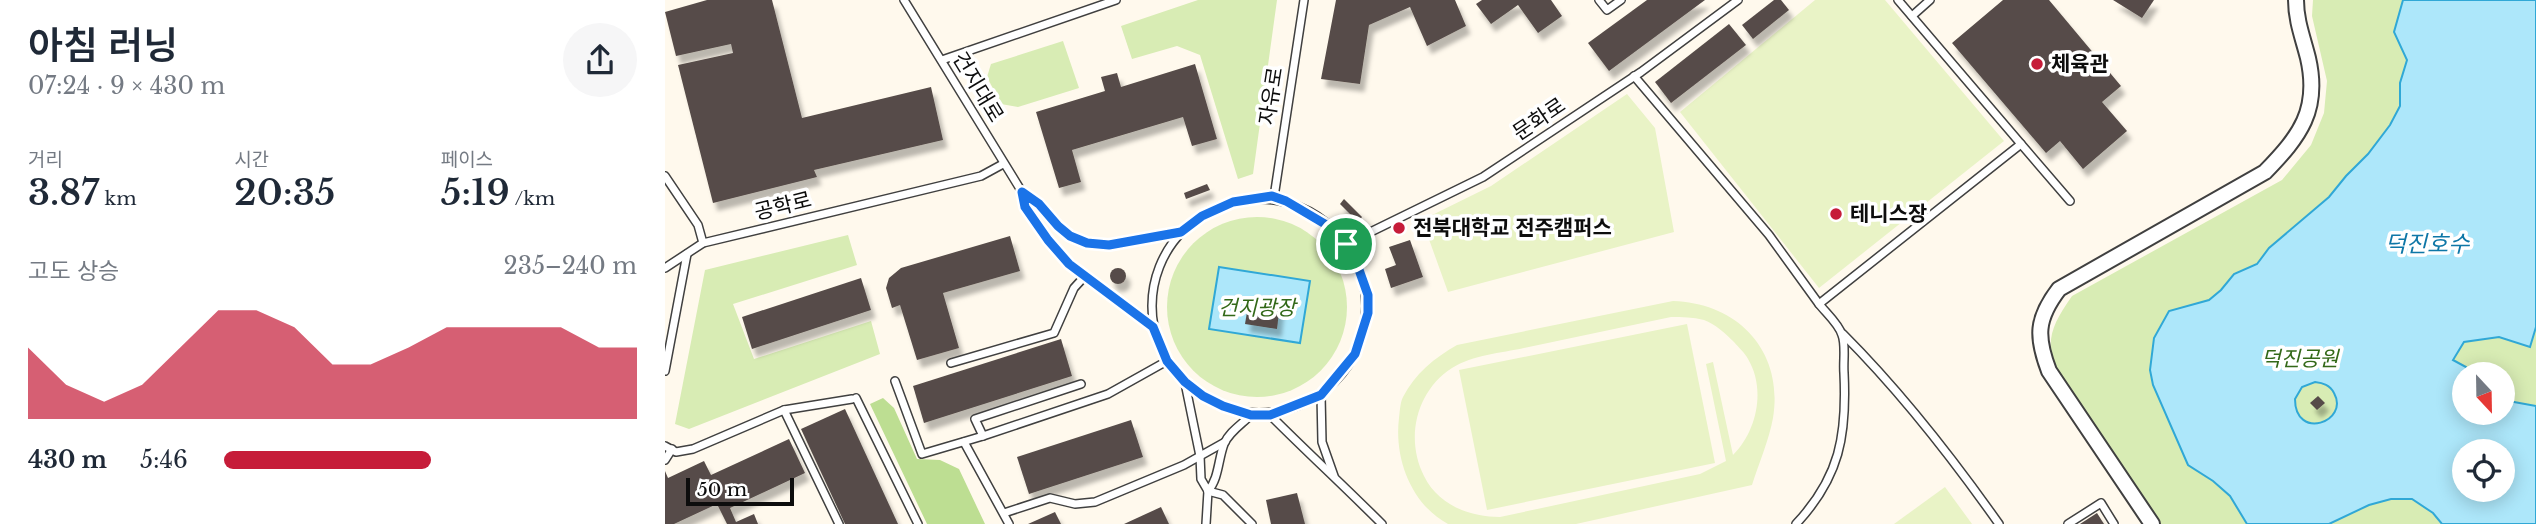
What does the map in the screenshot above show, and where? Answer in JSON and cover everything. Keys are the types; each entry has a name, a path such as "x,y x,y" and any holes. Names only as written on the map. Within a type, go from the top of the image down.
{"street":[{"path":"2152,524 2049,371 2040,347 2040,324 2047,304 2059,289 2265,172 2291,145 2308,115 2312,86 2308,58 2296,18 2296,0"}],"lane":[{"name":"건지대로","path":"904,0 1022,192 1039,204 1058,226 1070,236 1087,243 1109,245 1181,232"},
{"path":"942,60 1116,0"},
{"name":"자유로","path":"1274,197 1304,0"},
{"path":"1599,0 1607,10 1621,0"},
{"name":"문화로","path":"1346,244 1483,177 1634,76 1738,0"},
{"path":"1898,0 2070,201"},
{"path":"1912,16 1930,0"},
{"path":"1634,76 1769,235 1842,334 1872,363 1947,451 1999,524"},
{"path":"1819,304 2021,144"},
{"name":"공학로","path":"665,268 703,243 981,176 1003,164"},
{"path":"665,176 698,225 703,243"},
{"name":"건지대로","path":"1022,192 1025,207 1069,264 1153,327"},
{"path":"1274,197 1295,205 1330,227 1346,244 1368,295 1368,313 1355,354 1321,395 1270,415 1251,415 1203,396 1185,382 1167,361 1153,327 1150,296 1159,267 1181,232 1202,216 1233,202 1274,197"},
{"path":"665,371 687,254"},
{"path":"951,363 1054,333 1074,288 1085,276"},
{"path":"1796,524 1820,495 1837,463 1843,430 1845,394 1842,334"},
{"path":"895,381 922,454 1108,394 1167,361"},
{"path":"1185,382 1200,456 1201,479 1208,491 1206,524"},
{"path":"983,436 975,419 1081,384"},
{"path":"1321,395 1322,442 1334,476"},
{"path":"665,460 668,448 676,452 693,449 784,410 854,399 918,524"},
{"path":"784,410 839,524"},
{"path":"1004,513 1050,498 1075,504 1095,502 1184,465 1224,442 1251,415"},
{"path":"1270,415 1307,454 1334,476 1382,524"},
{"path":"964,442 1009,524"},
{"path":"1208,491 1214,485 1224,442"},
{"path":"1208,491 1223,495 1252,524"},
{"path":"2068,524 2101,503 2114,524"}],"green space":[{"path":"1198,0 1277,0 1253,174 1238,179 1200,55 1177,46 1132,59 1121,26"},
{"name":"테니스장","path":"1815,0 1885,0 2004,141 1819,288 1680,112"},
{"name":"덕진호수","path":"2313,0 2536,0 2536,524 2157,524 2057,375 2051,352 2052,333 2072,296 2282,180 2311,145 2324,113 2327,81 2312,16"},
{"path":"1063,41 1079,88 1018,107 1001,104 987,77 991,64"},
{"path":"1627,94 1655,128 1674,232 1448,292 1422,220 1491,186"},
{"name":"건지광장","path":"1257,217 1291,224 1321,243 1340,273 1347,307 1340,341 1321,371 1291,390 1257,397 1223,390 1193,371 1174,341 1167,307 1174,273 1193,243 1223,224"},
{"path":"848,235 857,265 733,304 754,359 871,321 880,354 689,429 675,424 705,270"},
{"path":"1673,301 1718,311 1736,321 1751,335 1763,352 1771,372 1775,394 1773,418 1752,485 1576,524 1448,524 1424,505 1415,492 1403,464 1398,433 1403,397 1413,381 1426,367 1457,345","holes":["1671,317 1700,319 1716,327 1744,353 1754,371 1757,396 1753,422 1733,455 1713,362 1706,364 1726,461 1700,474 1500,517 1466,512 1446,502 1430,486 1418,462 1415,447 1417,417 1430,389 1452,368 1487,355"]},
{"path":"1687,324 1715,463 1487,510 1459,370"},
{"path":"883,398 894,408 917,459 940,460 959,469 985,524 927,524 870,404"},
{"path":"1945,487 1972,524 1894,524"}],"water":[{"name":"덕진호수","path":"2403,0 2536,0 2536,327 2530,347 2499,337 2464,342 2453,360 2457,362 2452,362 2452,425 2515,425 2515,402 2536,406 2536,524 2442,524 2433,513 2412,499 2391,499 2369,505 2329,524 2247,524 2230,496 2188,465 2153,385 2150,370 2154,338 2169,311 2209,300 2234,274 2257,264 2269,248 2329,197 2390,125 2400,106 2400,83 2407,60 2394,32","holes":["2315,382 2323,384 2334,393 2337,403 2335,412 2321,423 2303,420 2297,412 2295,399 2302,387"]},
{"path":"1219,267 1310,281 1300,343 1209,329"}],"building":[{"path":"707,0 772,0 802,118 931,87 943,140 814,170 817,177 713,203 678,65 733,53 731,44 676,56 665,12"},
{"path":"1336,0 1455,0 1466,26 1427,46 1410,7 1369,25 1360,84 1321,79"},
{"path":"1482,0 1551,0 1562,16 1538,33 1518,5 1491,24 1476,4"},
{"path":"1647,0 1705,0 1609,71 1588,43"},
{"path":"1774,0 1781,0 1789,10 1753,39 1742,25"},
{"name":"체육관","path":"2003,0 2049,0 2121,86 2102,102 2127,131 2083,169 2060,141 2046,153 1952,43"},
{"path":"2113,0 2154,0 2142,18"},
{"path":"1729,24 1746,45 1671,103 1655,82"},
{"path":"1195,64 1217,139 1192,146 1183,117 1072,150 1081,182 1059,188 1036,112 1105,91 1101,77 1117,73 1121,87"},
{"path":"1207,184 1210,190 1186,199 1184,193"},
{"path":"1344,199 1362,217 1358,222 1340,204"},
{"path":"1010,236 1020,271 943,293 959,348 917,360 900,305 892,308 886,288 889,278 901,268"},
{"path":"1410,240 1423,277 1391,288 1385,269 1396,265 1389,247"},
{"path":"1118,268 1126,276 1118,284 1110,276"},
{"path":"861,278 871,310 752,349 742,317"},
{"path":"1249,300 1280,304 1277,329 1245,324"},
{"path":"1061,339 1072,376 924,423 913,386"},
{"path":"2318,396 2325,403 2317,410 2310,403"},
{"path":"845,409 898,524 845,524 801,429"},
{"path":"1131,420 1143,457 1029,494 1017,457"},
{"path":"789,439 805,473 730,508 736,522 754,514 758,524 727,524 717,504 674,524 665,524 665,471 668,478 704,461 711,475"},
{"path":"1297,493 1305,524 1271,524 1266,500"},
{"path":"1161,507 1169,524 1124,524"},
{"path":"1055,512 1061,524 1028,524"},
{"path":"2097,513 2104,524 2080,524"}],"place":[{"name":"체육관","path":"2037,64"},
{"name":"테니스장","path":"1836,214"},
{"name":"전북대학교 전주캠퍼스","path":"1399,228"}],"route":[{"path":"1022,192 1039,204 1070,236 1087,243 1109,245 1181,232 1202,216 1233,202 1272,196 1303,209 1330,227 1346,244 1368,295 1368,313 1355,354 1321,395 1270,415 1251,415 1203,396 1185,382 1167,361 1153,327 1069,264 1025,207 1022,192"}],"park label":[{"name":"덕진공원","path":"2300,359"}]}
